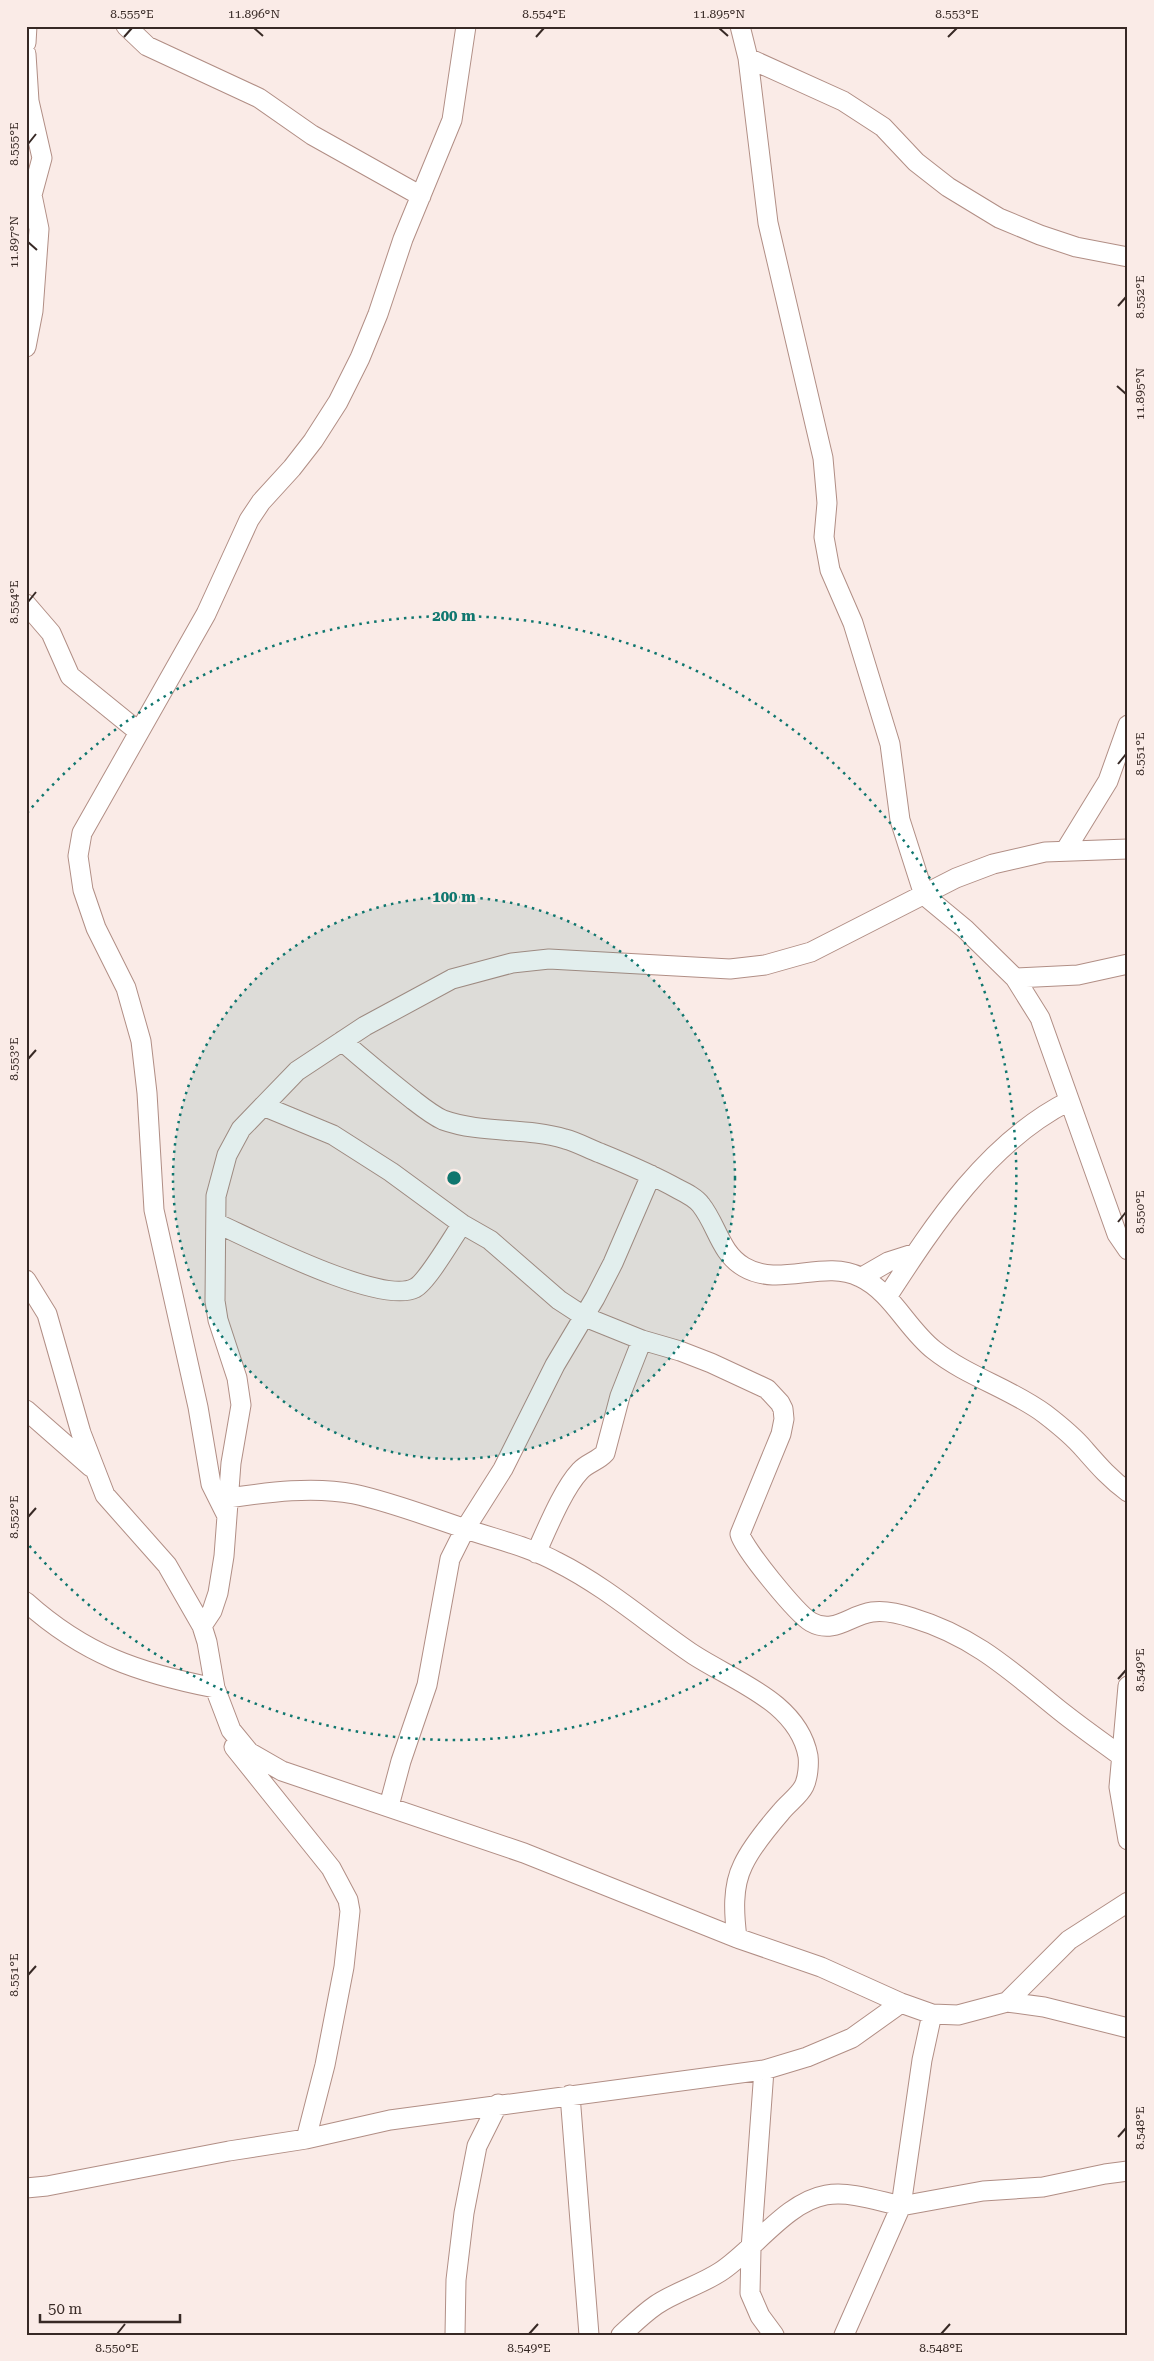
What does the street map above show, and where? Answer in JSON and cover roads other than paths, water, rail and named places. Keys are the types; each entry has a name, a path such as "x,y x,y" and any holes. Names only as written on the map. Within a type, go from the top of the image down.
{"street":[{"path":"26,43 28,26"},
{"path":"126,26 148,46 259,98 312,135 421,196"},
{"path":"228,1507 211,1484 198,1407 154,1210 147,1093 141,1041 126,988 96,928 83,890 78,856 82,833 206,614 249,520 261,502 298,461 338,402 360,358 375,323 403,239 452,120 466,26"},
{"path":"740,26 748,58 768,223 823,458 827,503 824,537 830,570 853,623 890,744 900,820 924,895 965,929 1016,978 1040,1018 1117,1234 1128,1250"},
{"path":"26,54 29,101 42,158 32,195 39,229 34,311 26,347"},
{"path":"748,58 843,101 883,127 916,162 948,187 999,218 1040,236 1076,247 1128,257"},
{"path":"26,604 51,633 70,676 139,732"},
{"path":"1065,852 1108,781 1128,725"},
{"path":"202,1626 212,1611 218,1593 231,1463 240,1416 241,1393 218,1320 215,1301 216,1196 227,1155 241,1129 297,1071 342,1041 452,979 512,963 549,959 730,969 765,965 811,952 956,878 993,864 1046,852 1128,849"},
{"path":"1016,978 1078,975 1128,964"},
{"path":"342,1041 379,1073 441,1119 485,1129 564,1138 651,1175 700,1203 718,1237 731,1256 744,1267 776,1276 827,1272 846,1273 862,1277 887,1298 914,1331 933,1349 952,1362 1008,1391 1045,1414 1083,1447 1100,1470 1128,1492"},
{"path":"887,1298 916,1253 982,1169 1017,1133 1044,1114 1069,1101"},
{"path":"263,1106 333,1135 391,1172 462,1224 490,1240 559,1300 584,1317 642,1340 680,1351 767,1389 780,1402 784,1419 781,1434 740,1534 743,1544 803,1616 814,1624 831,1626 845,1623 866,1613 888,1612 913,1618 948,1632 983,1649 1121,1756"},
{"path":"389,1806 401,1760 427,1685 450,1559 465,1529 503,1469 556,1365 613,1263 651,1175"},
{"path":"216,1223 328,1275 402,1292 410,1291 421,1284 462,1224"},
{"path":"862,1277 888,1262 916,1253"},
{"path":"26,1280 47,1314 81,1433 105,1495 167,1565 202,1626 207,1642 215,1688 231,1730 235,1749 331,1868 348,1900 350,1911 344,1967 325,2065 306,2140"},
{"path":"536,1552 552,1517 575,1477 582,1469 600,1459 606,1453 620,1396 642,1340"},
{"path":"26,1410 94,1469"},
{"path":"228,1507 284,1491 354,1494 536,1552 556,1561 592,1582 694,1655 771,1701 783,1711 803,1741 808,1757 805,1784 758,1842 743,1865 737,1883 735,1920 737,1938"},
{"path":"26,1602 48,1622 83,1646 125,1665 168,1679 215,1688"},
{"path":"1128,1686 1121,1756 1128,1840"},
{"path":"231,1730 249,1752 282,1771 524,1853 737,1938 821,1967 900,2003 932,2014 958,2015 1007,2002 1044,2007 1128,2028"},
{"path":"1007,2002 1069,1940 1128,1902"},
{"path":"26,2188 47,2186 229,2151 306,2140 390,2120 498,2104 764,2070 807,2057 852,2038 900,2003"},
{"path":"844,2335 901,2206 922,2060 932,2014"},
{"path":"764,2070 751,2248 750,2293 760,2316 774,2335"},
{"path":"570,2095 589,2335"},
{"path":"455,2335 456,2280 464,2213 477,2146 498,2104"},
{"path":"621,2335 656,2305 720,2272 751,2248 780,2220 802,2204 826,2195 850,2195 901,2206 984,2192 1043,2187 1128,2171"}]}
